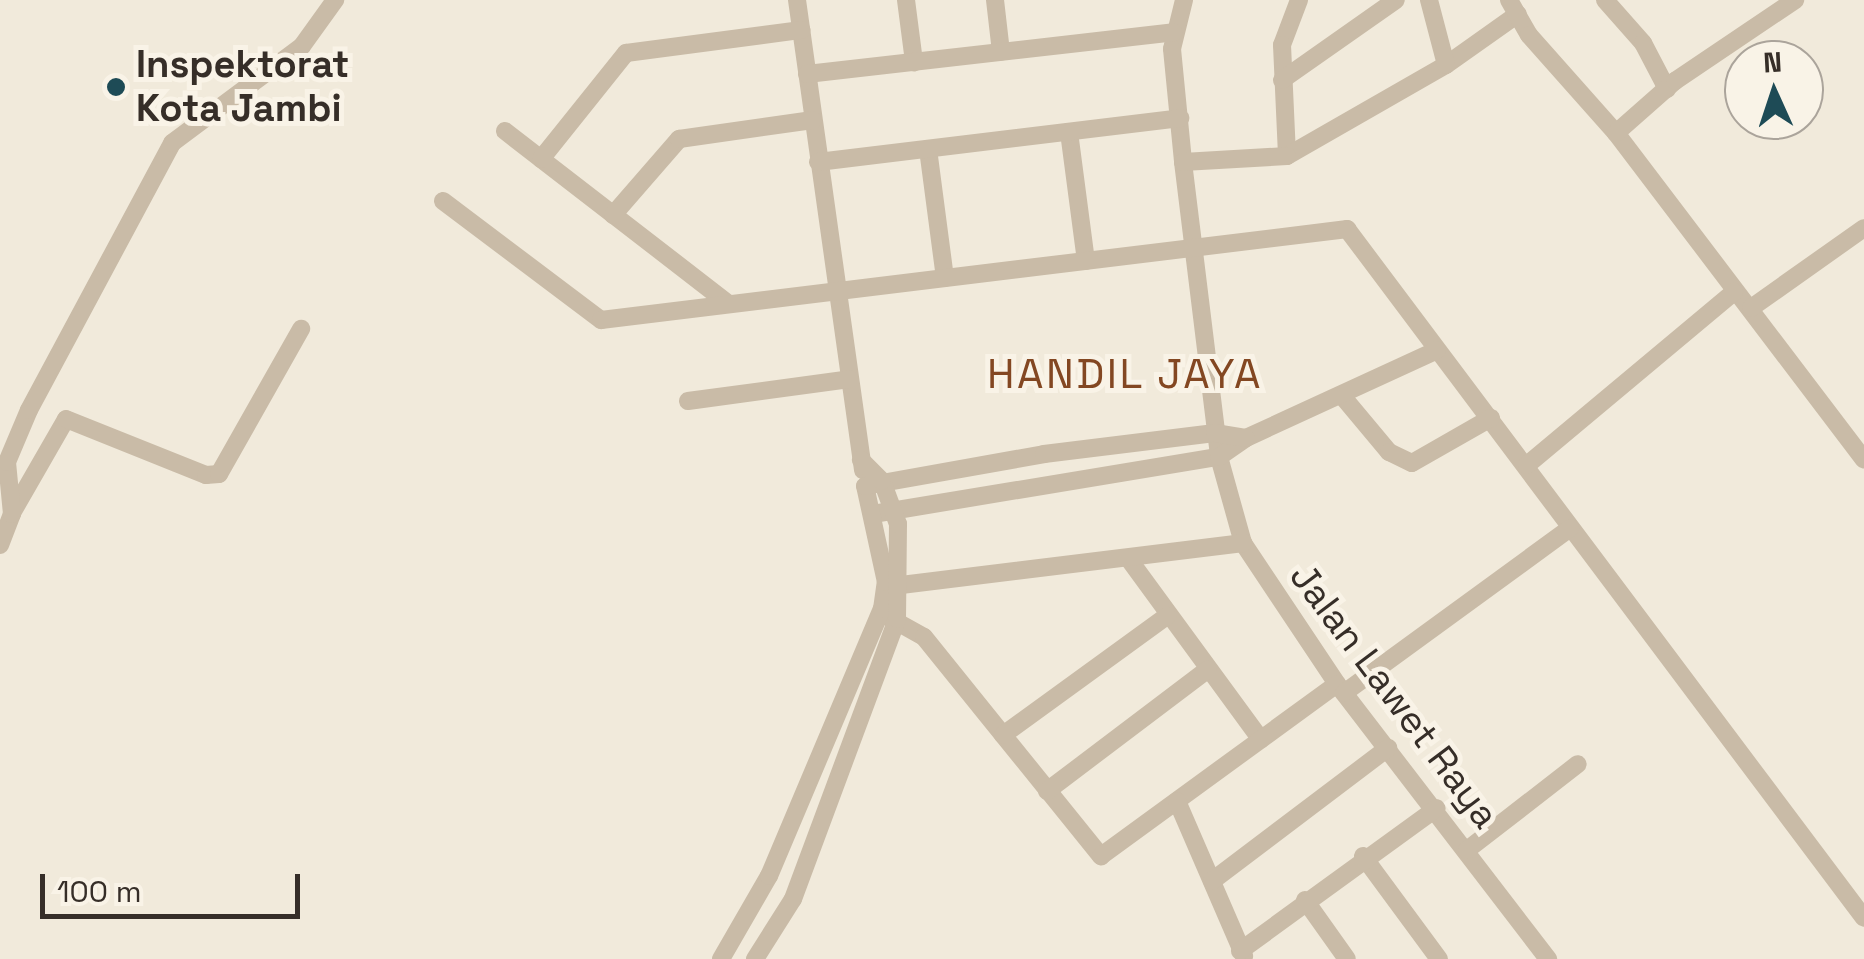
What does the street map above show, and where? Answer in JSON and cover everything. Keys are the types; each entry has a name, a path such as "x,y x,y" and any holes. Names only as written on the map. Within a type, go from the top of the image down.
{"street":[{"path":"12,514 8,462 29,410 172,143 302,46 336,0"},
{"path":"755,959 793,899 878,673 888,619 901,585 894,508 874,484 862,460 797,0"},
{"path":"906,0 914,62"},
{"path":"995,0 1001,52"},
{"path":"807,74 1174,32 1184,0"},
{"path":"1287,156 1282,80 1284,36 1298,0"},
{"path":"1282,80 1396,0"},
{"path":"1428,0 1446,65"},
{"path":"1605,0 1642,43 1667,88"},
{"path":"1616,134 1667,88 1795,0"},
{"path":"1183,162 1287,156 1446,65 1514,7 1616,134 1734,292 1751,308 1864,460"},
{"path":"541,160 626,53 801,30"},
{"name":"Jalan Lawet Raya","path":"1174,32 1183,162 1218,457 1243,543 1340,688 1437,808 1548,959"},
{"path":"818,162 1180,118"},
{"path":"613,215 679,139 813,120"},
{"path":"505,131 729,304"},
{"path":"1069,132 1086,260"},
{"path":"928,149 945,278"},
{"path":"443,201 601,320 1347,229 1864,918"},
{"path":"1751,308 1863,229"},
{"path":"1527,465 1734,292"},
{"path":"0,545 12,514 66,418 206,475 219,474 301,329"},
{"path":"873,514 1048,482 1218,457 1246,438 1343,397 1437,350"},
{"path":"688,401 850,379"},
{"path":"1343,397 1388,452 1412,463 1490,418"},
{"path":"874,484 1044,454 1215,432 1246,438"},
{"path":"1044,454 1048,482"},
{"path":"721,959 769,876 860,659 888,619 873,514 874,484"},
{"path":"888,619 924,637 1101,856 1261,740 1570,528"},
{"path":"901,585 1243,543"},
{"path":"1128,558 1261,740"},
{"path":"1003,735 1167,616"},
{"path":"1046,791 1207,670"},
{"path":"1212,881 1388,748"},
{"path":"1467,850 1578,764"},
{"path":"1177,801 1243,955 1304,900 1437,808"},
{"path":"1363,856 1438,959"},
{"path":"1304,900 1347,959"}],"place":[{"name":"Inspektorat Kota Jambi","path":"116,87"}],"district":[{"name":"HANDIL JAYA","path":"1125,374"}]}
